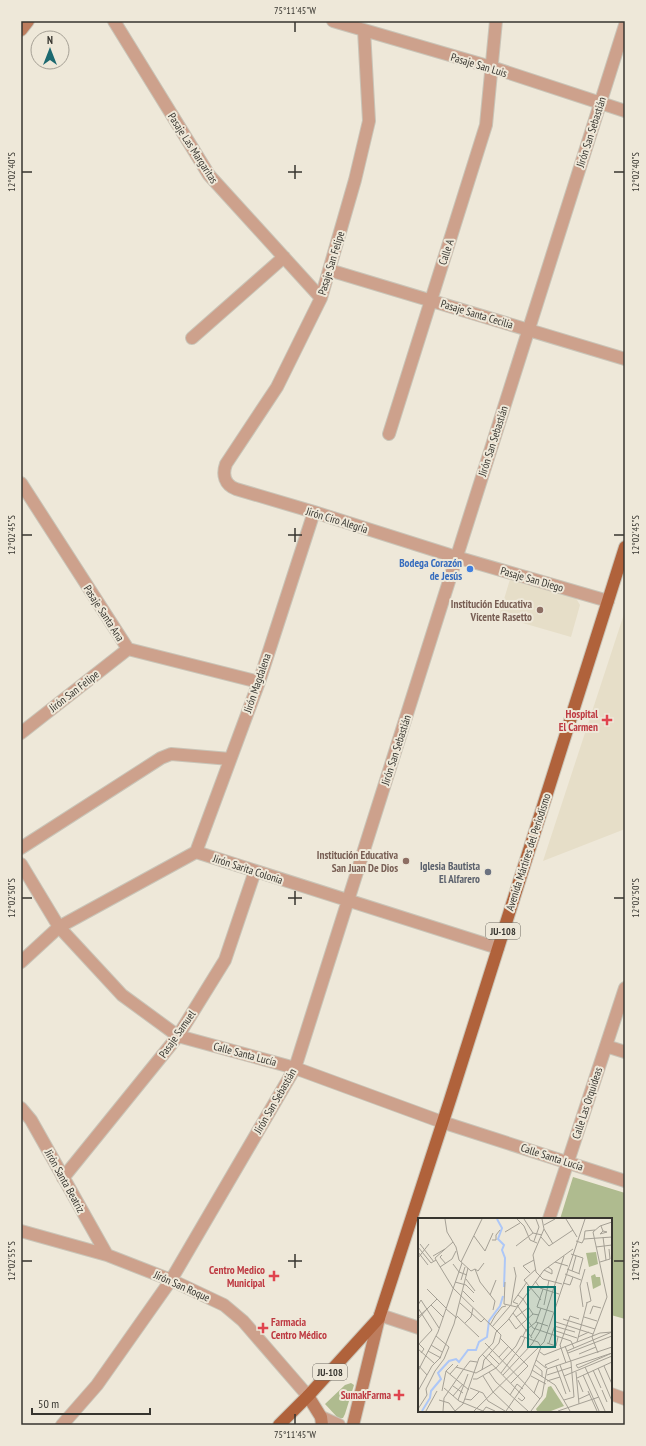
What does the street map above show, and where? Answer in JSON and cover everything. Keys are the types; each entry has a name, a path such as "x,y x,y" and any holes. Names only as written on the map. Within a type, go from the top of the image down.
{"main road":[{"name":"Avenida Mártires del Periodismo","path":"279,1425 308,1396 379,1316 498,948 625,547"}],"street":[{"path":"21,30 28,21"},
{"name":"Pasaje Las Margaritas","path":"114,21 208,175 321,298"},
{"name":"Pasaje San Luis","path":"333,21 491,68 625,111"},
{"name":"Calle A","path":"389,434 486,126 496,21"},
{"name":"Jirón San Sebastián","path":"62,1425 97,1385 171,1280 295,1068 625,25"},
{"name":"Pasaje San Felipe","path":"224,474 225,467 232,453 277,387 321,298 355,180 369,121 364,30"},
{"path":"192,338 284,257"},
{"name":"Pasaje Santa Cecilia","path":"329,270 625,359"},
{"name":"Jirón Ciro Alegría","path":"224,474 227,484 232,488 314,512 456,557"},
{"name":"Pasaje Santa Ana","path":"21,484 128,649 259,682"},
{"name":"Jirón Magdalena","path":"196,852 259,682 314,512"},
{"name":"Pasaje San Diego","path":"456,557 608,601"},
{"name":"Jirón San Felipe","path":"21,733 128,649"},
{"path":"21,848 162,758 171,754 230,759"},
{"path":"21,962 59,927 196,852"},
{"name":"Jirón Sarita Colonia","path":"196,852 498,948"},
{"name":"Calle Santa Lucía","path":"21,864 59,927 122,995 178,1036 295,1068 442,1122 625,1181"},
{"name":"Pasaje Samuel","path":"64,1178 178,1036 225,960 255,871"},
{"name":"Calle Las Orquideas","path":"549,1218 625,988"},
{"path":"606,1046 625,1052"},
{"name":"Jirón Santa Beatriz","path":"21,1108 31,1120 107,1255"},
{"name":"Jirón San Roque","path":"21,1231 107,1255 171,1280 224,1305 243,1321 308,1396"},
{"path":"379,1316 418,1328"},
{"name":"Avenida Mártires del Periodismo","path":"353,1425 379,1316"},
{"path":"612,1394 625,1399"},
{"path":"308,1396 321,1421 339,1425"}],"shaded area":[{"name":"Institución Educativa Vicente Rasetto","path":"511,576 574,595 580,605 571,637 499,616"},
{"name":"Hospital El Carmen","path":"625,611 625,829 543,861"}],"green space":[{"path":"573,1177 625,1193 625,1319 612,1315 612,1218 560,1218"},
{"path":"351,1383 354,1385 345,1414 343,1418 338,1418 325,1404 345,1385"}],"place":[{"name":"Bodega Corazón de Jesús","path":"470,569"},
{"name":"Institución Educativa Vicente Rasetto","path":"540,610"},
{"name":"Hospital El Carmen","path":"607,720"},
{"name":"Institución Educativa San Juan De Dios","path":"406,861"},
{"name":"Iglesia Bautista El Alfarero","path":"488,872"},
{"name":"Centro Medico Municipal","path":"274,1276"},
{"name":"Farmacia Centro Médico","path":"263,1328"},
{"name":"SumakFarma","path":"399,1395"}]}
